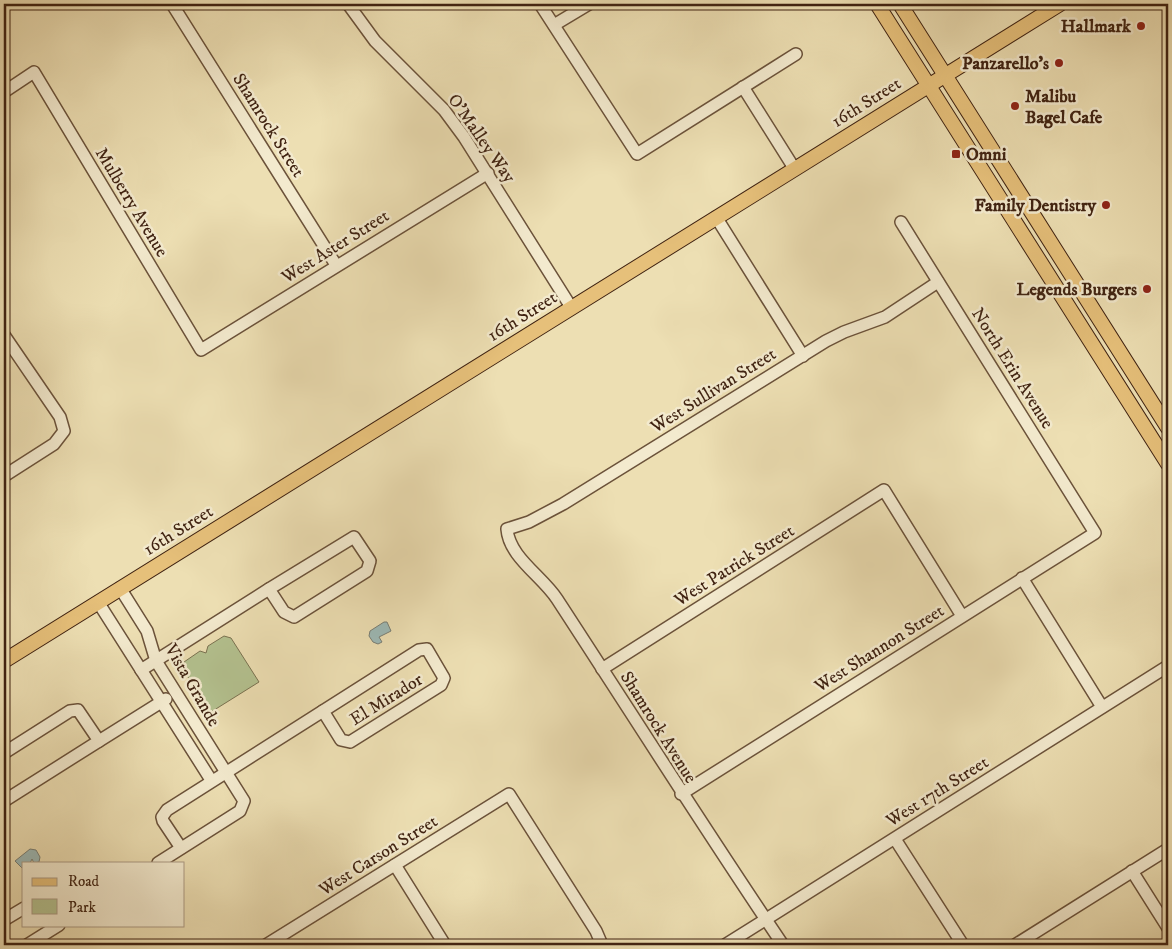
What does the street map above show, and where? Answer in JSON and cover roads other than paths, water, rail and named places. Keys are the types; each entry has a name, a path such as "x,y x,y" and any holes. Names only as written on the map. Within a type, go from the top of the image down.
{"main road":[{"path":"877,4 1168,464"},
{"path":"900,4 1168,428"},
{"name":"16th Street","path":"4,661 1060,4"},
{"path":"1104,361 1121,352"}],"street":[{"name":"Shamrock Street","path":"172,4 336,265"},
{"name":"O'Malley Way","path":"348,4 380,46 444,110 488,173 571,307"},
{"path":"540,4 637,154 796,54"},
{"path":"554,26 589,4"},
{"name":"Mulberry Avenue","path":"4,92 34,72 200,350"},
{"path":"743,87 794,168"},
{"name":"West Aster Street","path":"200,350 488,173"},
{"path":"716,217 803,356"},
{"name":"North Erin Avenue","path":"901,222 1095,533"},
{"name":"West Sullivan Street","path":"507,529 529,522 563,504 803,356 844,332 885,317 938,282"},
{"path":"4,335 60,416 64,431 54,444 4,476"},
{"name":"West Patrick Street","path":"602,669 884,490 962,616"},
{"name":"Shamrock Avenue","path":"507,529 508,539 514,549 554,595 681,794 764,920 783,945"},
{"name":"West Shannon Street","path":"681,794 1095,533"},
{"path":"140,670 156,661 269,589 354,537 370,561 367,571 294,617 284,612 269,589"},
{"path":"1022,578 1102,707"},
{"name":"Vista Grande","path":"120,588 147,631 156,661 244,801 240,811 181,848"},
{"name":"Vista Grande","path":"98,602 211,780"},
{"name":"El Mirador","path":"181,848 165,824 163,813 211,780 419,650 427,650 444,678 441,685 350,742 341,740 323,711"},
{"name":"West 17th Street","path":"725,945 1168,666"},
{"path":"4,801 176,692"},
{"path":"4,753 70,711 78,710 98,741"},
{"name":"West Carson Street","path":"266,945 284,941 395,865 509,794 596,931 602,945"},
{"path":"895,839 963,945"},
{"path":"160,862 181,848"},
{"path":"1015,945 1168,849"},
{"path":"395,865 445,945"},
{"path":"1132,871 1168,928"},
{"path":"4,920 22,909"},
{"path":"27,945 57,926"}],"water":[{"path":"387,622 391,631 379,637 382,642 378,644 373,642 369,636 370,631"},
{"path":"30,849 36,850 40,857 39,862 34,862 32,859 30,862 22,862 22,868 15,861"}],"place":[{"name":"Hallmark","path":"1141,26"},
{"name":"Panzarello's","path":"1059,63"},
{"name":"Malibu Bagel Cafe","path":"1015,106"},
{"name":"Omni","path":"956,154"},
{"name":"Family Dentistry","path":"1106,205"},
{"name":"Legends Burgers","path":"1147,289"}]}
